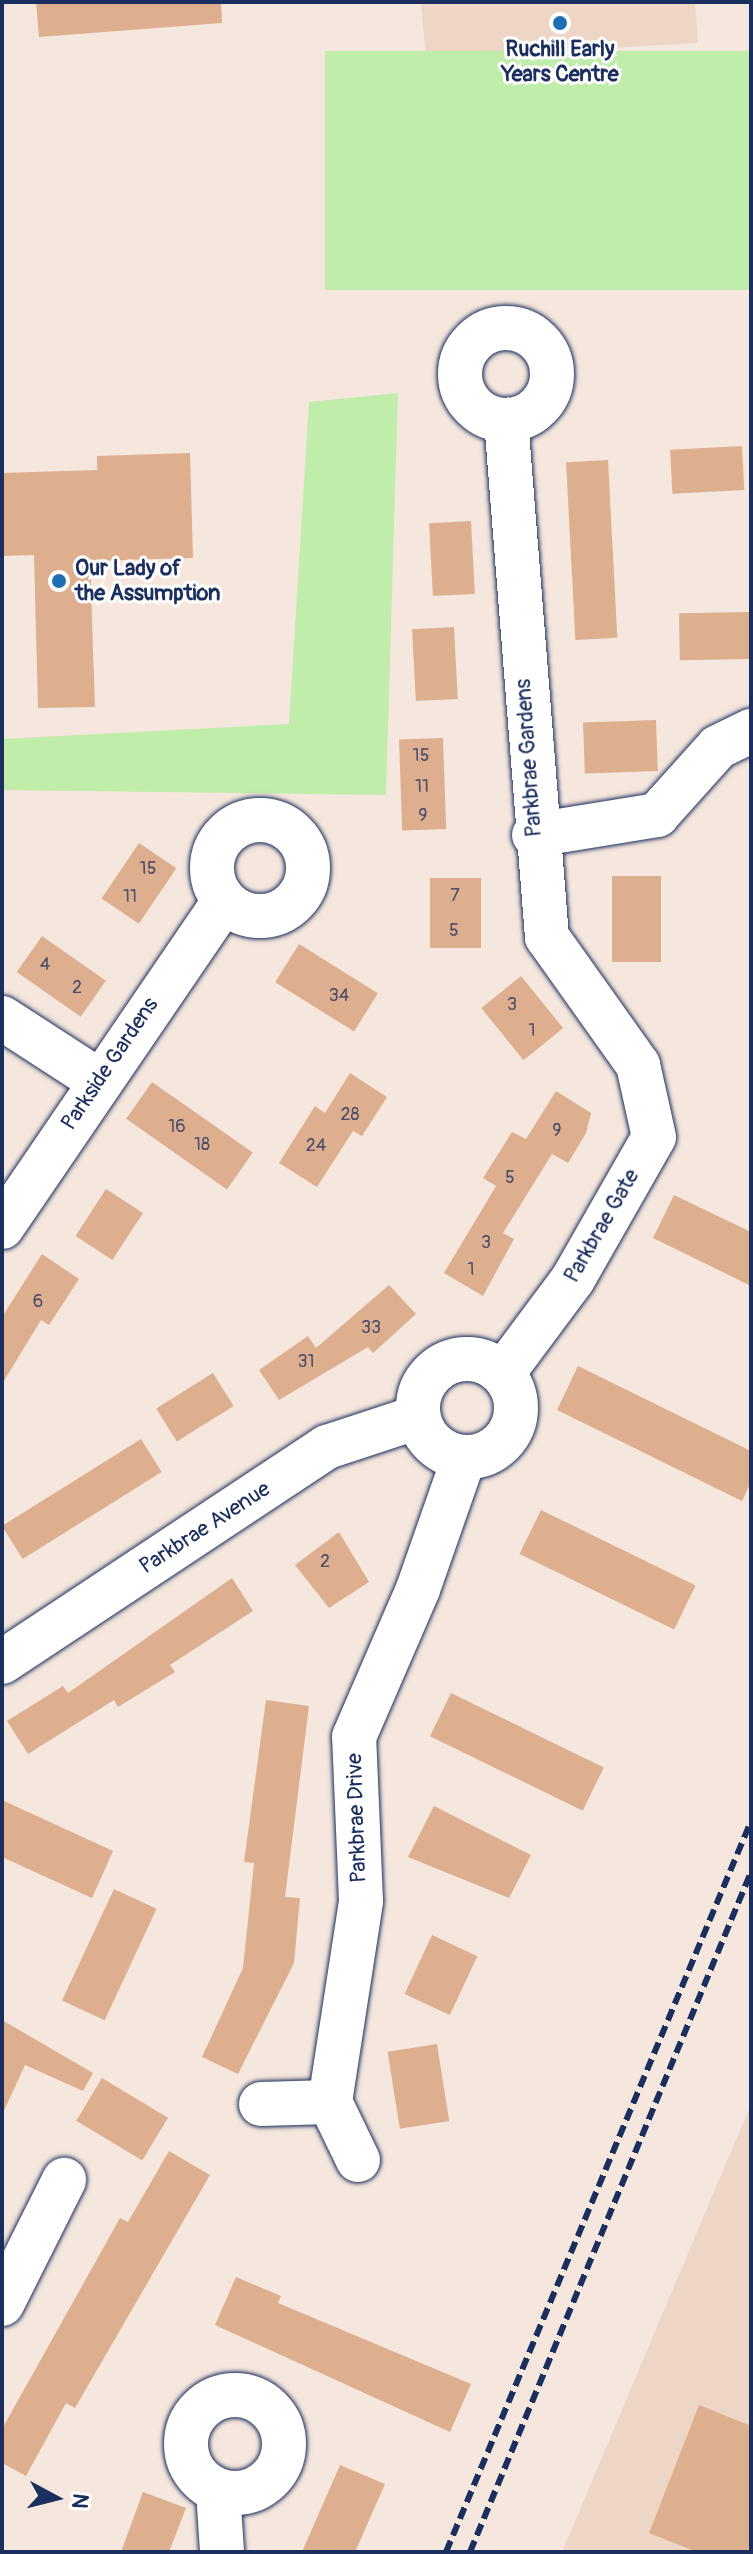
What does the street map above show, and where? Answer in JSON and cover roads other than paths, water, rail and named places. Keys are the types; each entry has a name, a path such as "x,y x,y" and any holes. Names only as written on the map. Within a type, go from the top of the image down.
{"street":[{"name":"Parkbrae Gardens","path":"506,420 534,835 547,937 638,1065"},
{"path":"534,835 657,815 718,747 751,731"},
{"name":"Parkside Gardens","path":"2,1227 98,1080 223,903"},
{"path":"2,1018 98,1080"},
{"name":"Parkbrae Gate","path":"503,1373 573,1279 654,1137 638,1065"},
{"path":"475,1359 503,1373 517,1404 516,1421 496,1449 464,1458 434,1445 418,1417 423,1386 445,1364 475,1359"},
{"name":"Parkbrae Avenue","path":"2,1662 327,1447 418,1417"},
{"name":"Parkbrae Drive","path":"330,2102 361,1901 354,1737 464,1458"},
{"path":"261,2104 330,2102 358,2160"},
{"path":"2,2304 64,2180"},
{"path":"218,2491 222,2552"}],"railway":[{"path":"446,2552 751,1821"},
{"path":"470,2552 751,1872"}],"place":[{"name":"Ruchill Early Years Centre","path":"560,23"},
{"name":"Our Lady of the Assumption","path":"59,581"}]}
